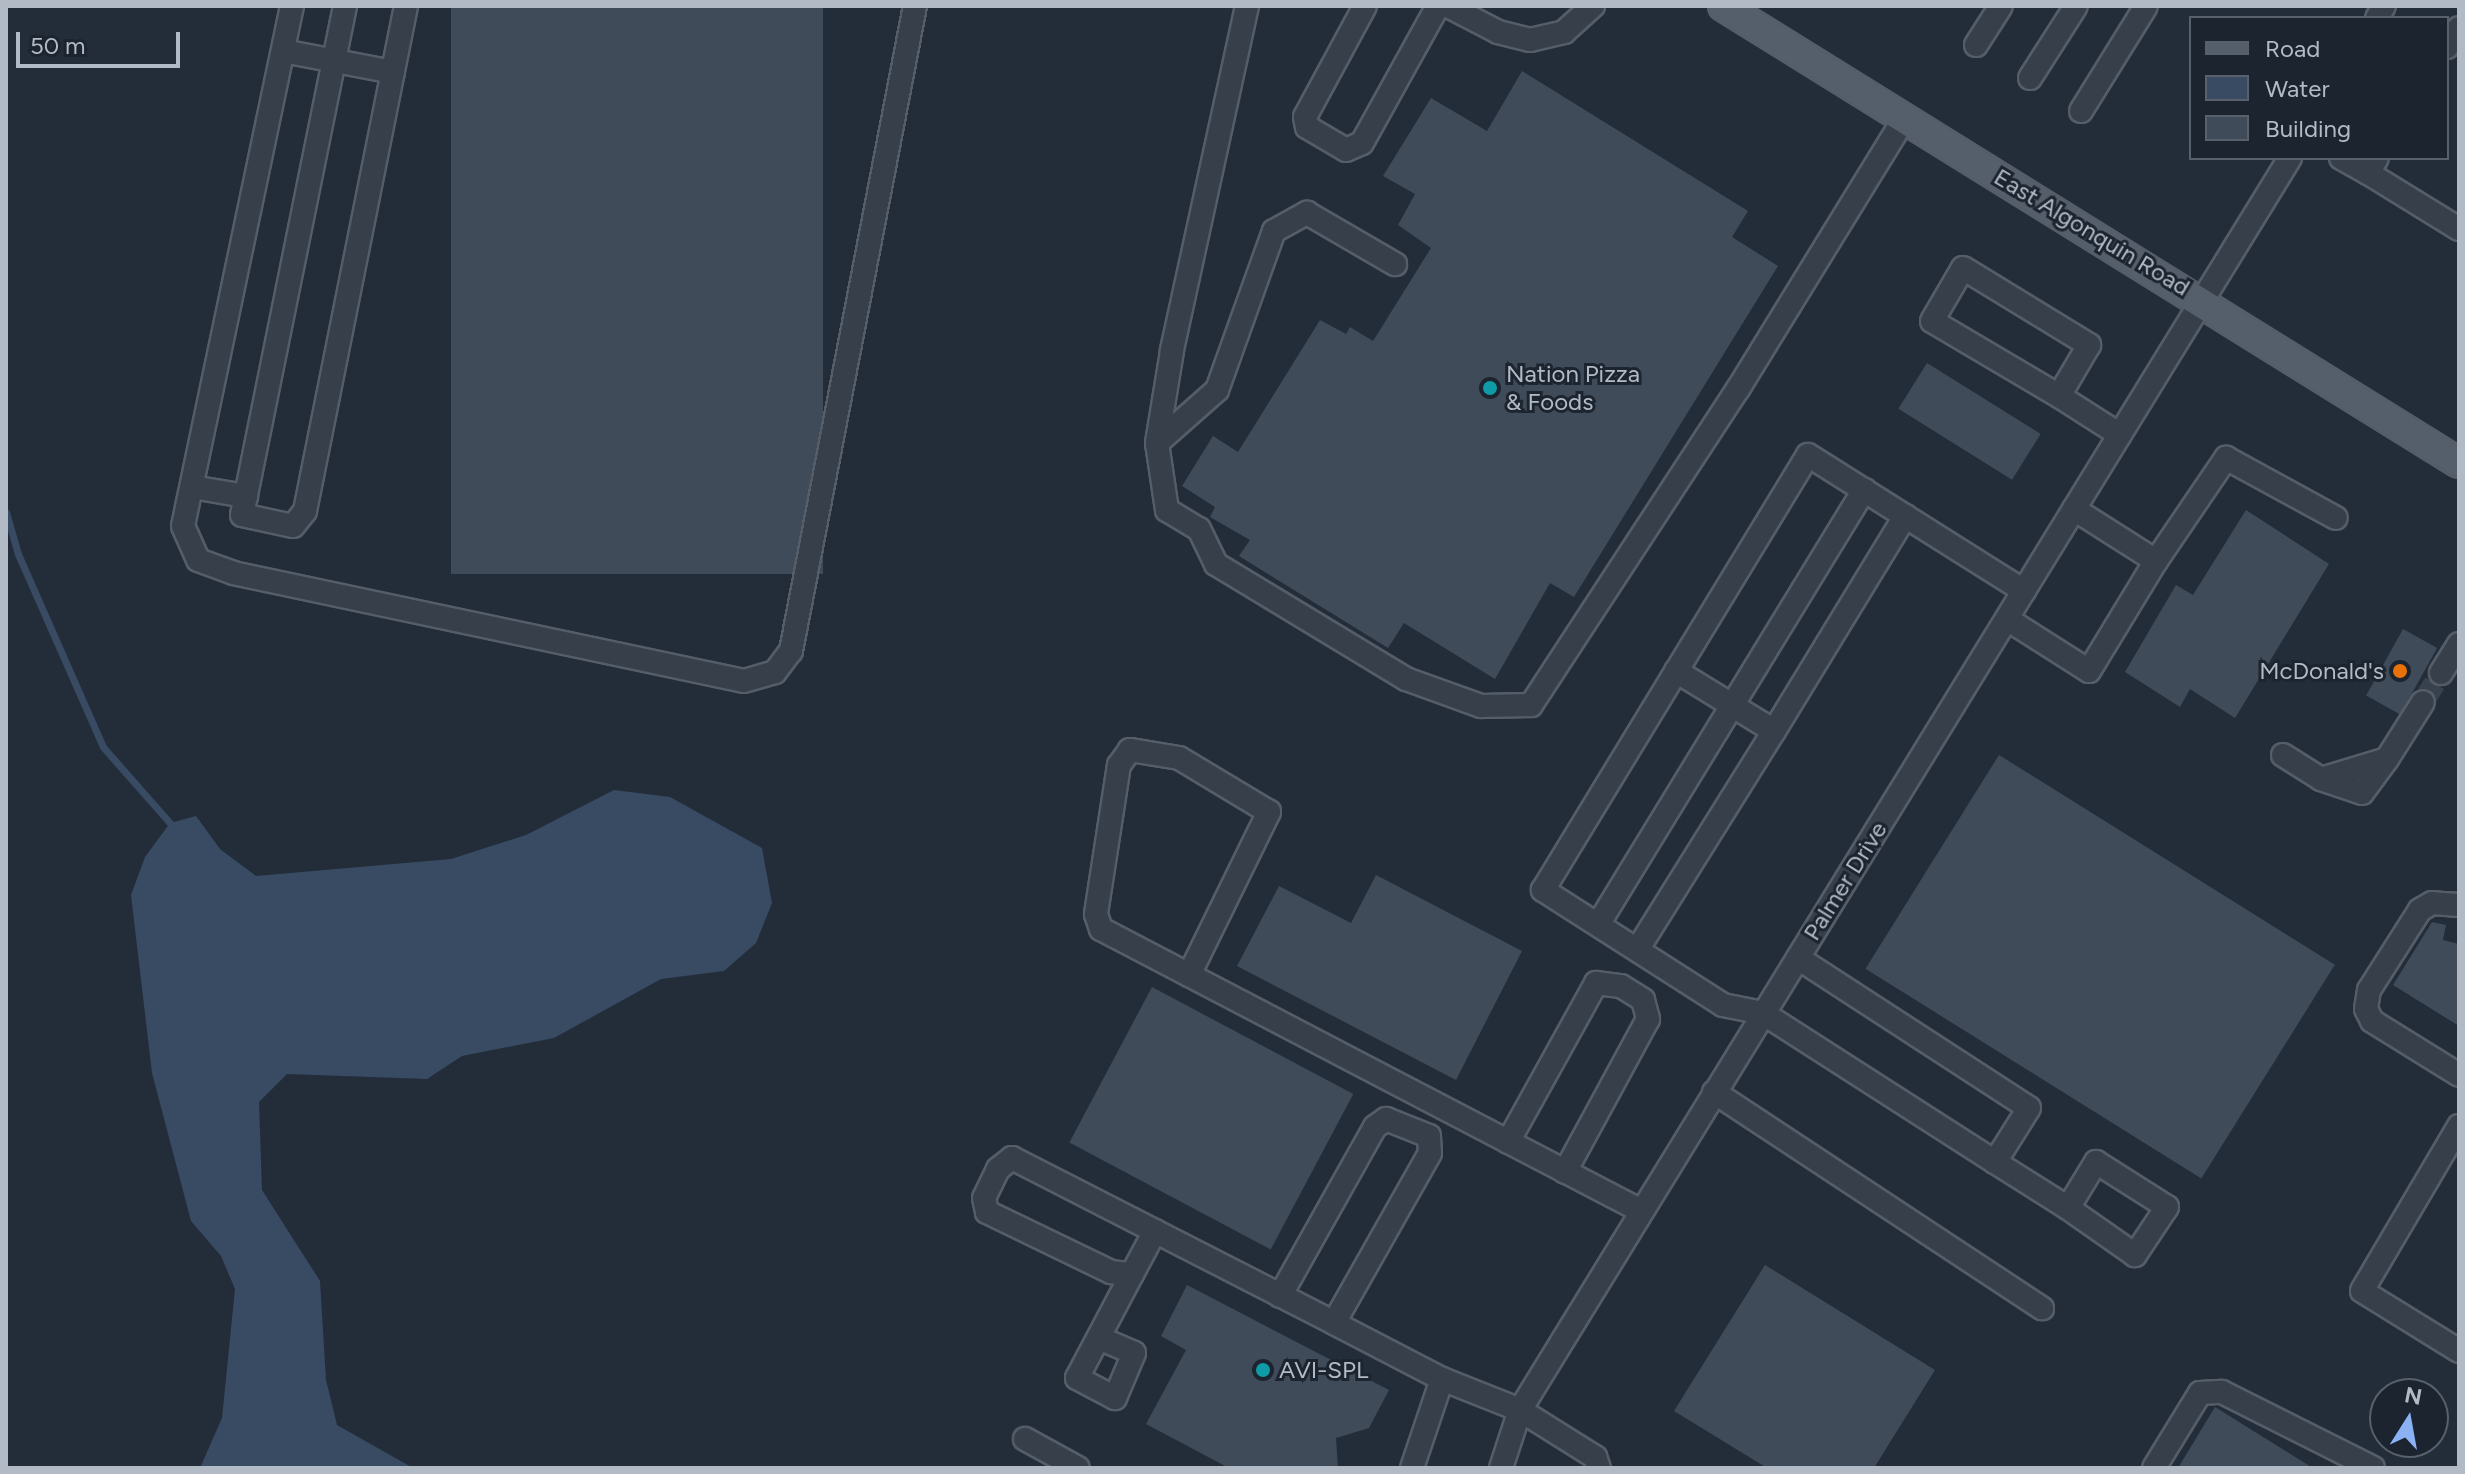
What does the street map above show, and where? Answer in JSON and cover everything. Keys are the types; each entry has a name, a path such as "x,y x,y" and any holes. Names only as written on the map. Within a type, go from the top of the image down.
{"main road":[{"name":"East Algonquin Road","path":"1723,6 2203,300 2459,463"}],"street":[{"path":"292,6 183,526 198,560 233,573 744,681 775,672 791,651 915,6"},
{"path":"345,6 242,515 293,526 305,511 406,6"},
{"path":"1247,6 1157,443 1167,510 1199,529 1216,564 1406,679 1481,706 1531,705 1738,389 1904,119"},
{"path":"1365,6 1305,117 1307,127 1346,150 1362,143 1438,6"},
{"path":"1448,6 1498,32 1530,40 1564,32 1593,6"},
{"path":"1976,45 2001,6"},
{"path":"2030,78 2076,6"},
{"path":"2081,111 2146,6"},
{"path":"283,51 393,72"},
{"name":"Palmer Drive","path":"1501,1468 1520,1410 2289,160"},
{"path":"2350,160 2372,165 2459,229"},
{"path":"1157,443 1217,390 1274,231 1307,213 1395,264"},
{"path":"2059,396 2089,345 1963,268 1932,321 2120,435"},
{"path":"2024,591 1808,455 1543,890 1639,947 1723,1005 1763,1013 2068,1208 2135,1255 2167,1207 2096,1162 2068,1208"},
{"path":"2007,619 2089,671 2156,561 2226,458 2336,518"},
{"path":"192,487 246,496"},
{"path":"1599,923 1864,490"},
{"path":"2074,509 2156,561"},
{"path":"1639,947 1905,516"},
{"path":"2441,673 2459,644"},
{"path":"1676,671 1774,731"},
{"path":"2283,755 2321,779 2387,759 2423,702"},
{"path":"1189,975 1269,812 1179,758 1130,750 1119,765 1096,914 1101,929 1565,1172 1641,1211"},
{"path":"2459,905 2432,903 2420,910 2369,990 2366,1009 2372,1021 2459,1075"},
{"path":"1798,958 2029,1108 1995,1162"},
{"path":"1508,1142 1596,983 1621,986 1643,1000 1648,1019 1565,1172"},
{"path":"1714,1092 2042,1308"},
{"path":"1280,1296 1375,1127 1386,1119 1429,1136 1430,1153 1414,1185 1334,1323"},
{"path":"2459,1126 2362,1291 2459,1351"},
{"path":"1132,1274 1111,1272 987,1212 984,1198 998,1169 1012,1158 1442,1379 1520,1410 1595,1457 1599,1468"},
{"path":"1099,1338 1155,1231"},
{"path":"1412,1468 1442,1379"},
{"path":"2154,1468 2200,1393 2222,1392 2373,1468"},
{"path":"1025,1439 1078,1468"}],"water":[{"path":"614,790 670,797 762,848 772,903 756,943 724,971 661,979 554,1038 462,1056 427,1079 287,1074 259,1102 262,1190 320,1281 326,1380 337,1425 413,1468 200,1468 222,1418 235,1289 221,1256 191,1221 152,1073 131,895 145,857 170,823 196,816 220,849 256,876 451,859 526,835"}],"building":[{"path":"451,6 823,6 823,574 451,574"},
{"name":"Nation Pizza & Foods","path":"1522,71 1748,211 1732,237 1778,266 1574,597 1550,583 1495,679 1404,623 1388,648 1239,556 1250,540 1210,517 1215,507 1182,486 1213,436 1238,452 1320,320 1346,334 1350,327 1373,341 1431,248 1398,225 1415,194 1383,176 1431,98 1487,131"},
{"path":"1927,363 2041,434 2012,480 1898,409"},
{"path":"2246,510 2329,564 2235,718 2190,689 2180,707 2125,672 2176,585 2193,595"},
{"name":"McDonald's","path":"2403,629 2437,648 2400,714 2366,695"},
{"path":"1999,755 2335,965 2201,1179 1865,969"},
{"path":"1376,875 1522,951 1456,1080 1237,966 1279,886 1351,923"},
{"path":"2432,922 2446,925 2443,940 2459,944 2459,1026 2393,985"},
{"path":"1152,987 1353,1094 1271,1249 1069,1142"},
{"path":"1765,1265 1935,1370 1874,1468 1767,1468 1674,1411"},
{"name":"AVI-SPL","path":"1187,1285 1389,1390 1369,1428 1336,1438 1338,1468 1229,1468 1146,1424 1186,1350 1161,1336"},
{"path":"2215,1407 2313,1468 2178,1468"}],"waterway":[{"path":"6,512 18,554 103,747 170,823"}],"tunnel":[{"path":"2423,702 2441,673"}],"place":[{"name":"Nation Pizza & Foods","path":"1490,388"},
{"name":"McDonald's","path":"2400,671"},
{"name":"AVI-SPL","path":"1263,1370"}]}
